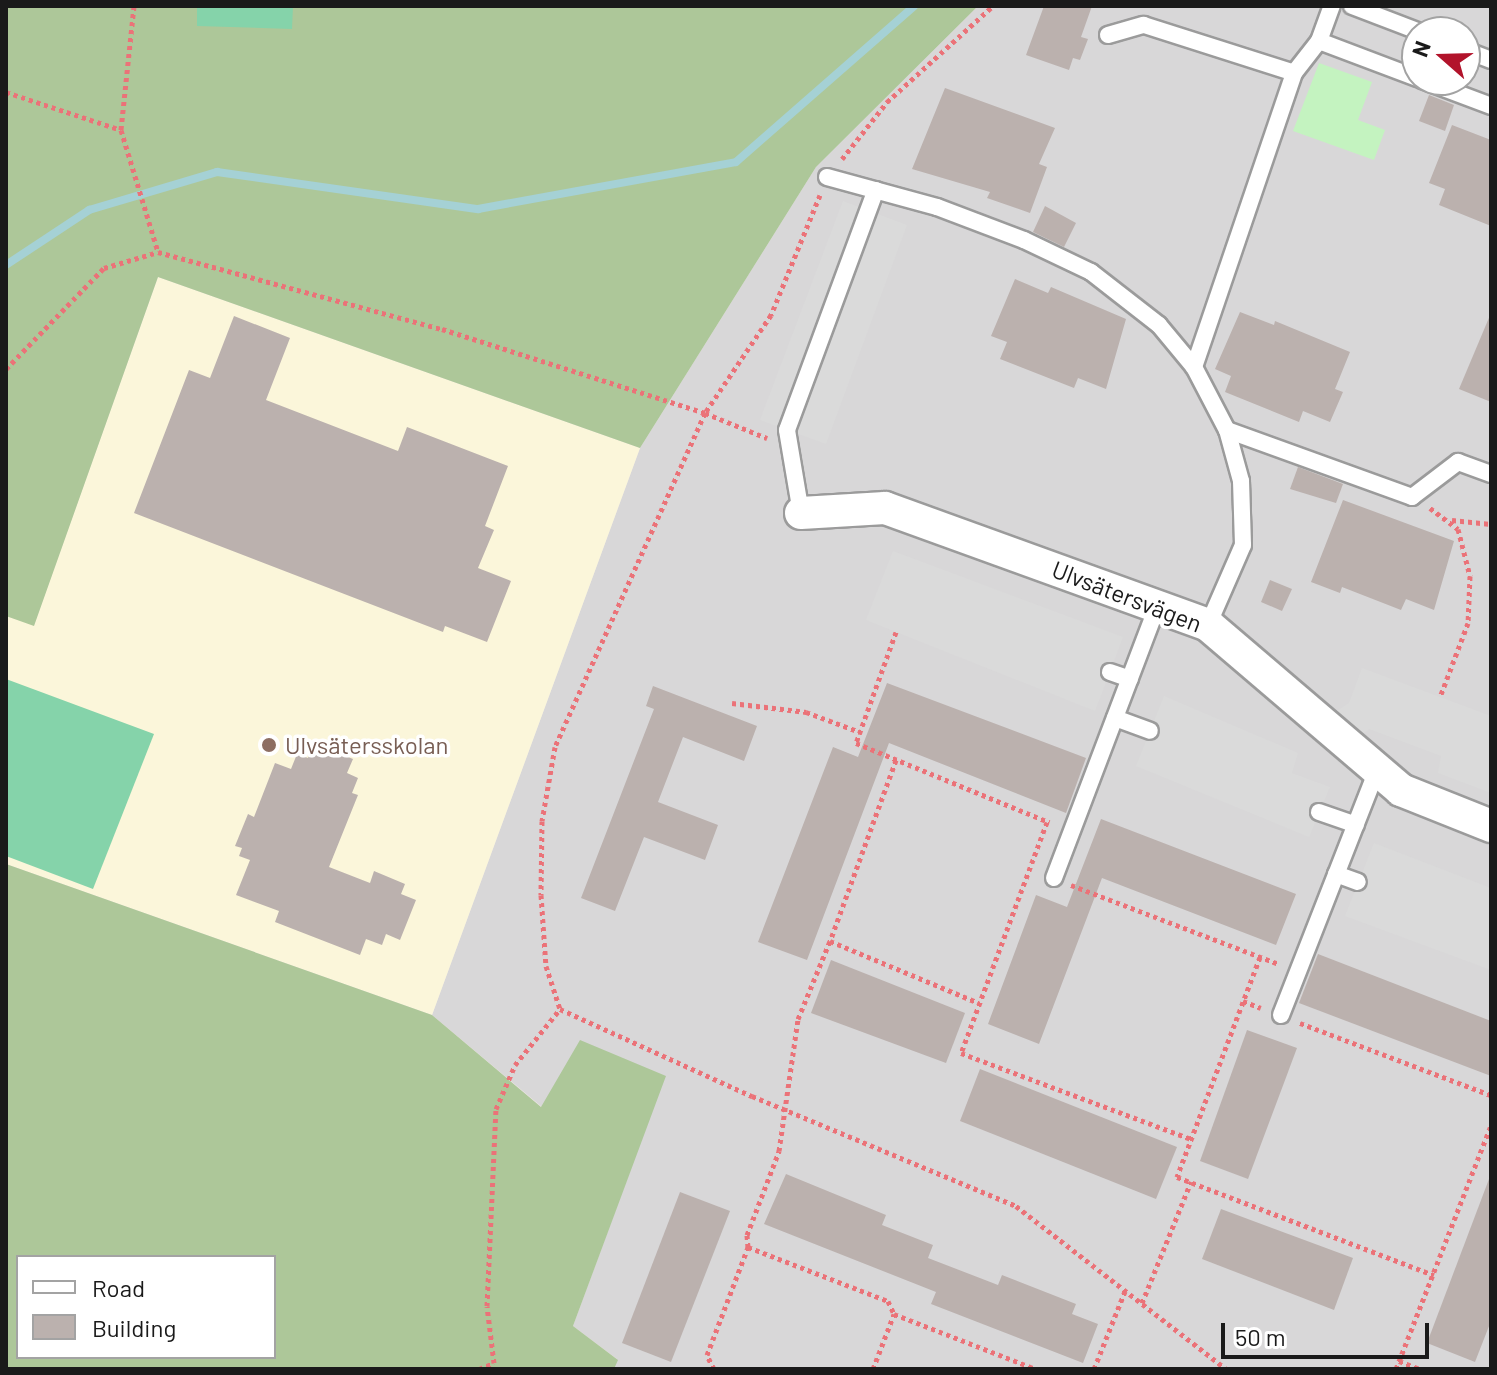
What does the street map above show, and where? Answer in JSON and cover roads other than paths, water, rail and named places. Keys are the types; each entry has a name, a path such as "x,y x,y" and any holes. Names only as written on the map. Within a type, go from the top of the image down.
{"street":[{"name":"Ulvsätersvägen","path":"801,513 885,508 1158,604 1208,625 1401,790 1491,826"}],"lane":[{"path":"1194,367 1294,73 1319,41 1332,6"},
{"path":"1352,6 1401,25"},
{"path":"1108,35 1144,25 1294,73"},
{"path":"1319,41 1401,72"},
{"path":"1464,96 1491,106"},
{"path":"827,177 937,207 1091,272 1159,325 1194,367 1227,430 1241,481 1243,545 1208,625"},
{"path":"801,513 787,430 876,190"},
{"path":"1227,430 1412,497 1458,462 1491,474"},
{"path":"1054,878 1158,604"},
{"path":"1110,672 1130,679"},
{"path":"1115,718 1150,731"},
{"path":"1281,1015 1377,770"},
{"path":"1319,812 1356,825"},
{"path":"1336,874 1358,882"}],"waterway":[{"path":"6,265 89,210 217,172 478,209 736,162 914,6"}],"place":[{"name":"Ulvsätersskolan","path":"269,745"}]}
